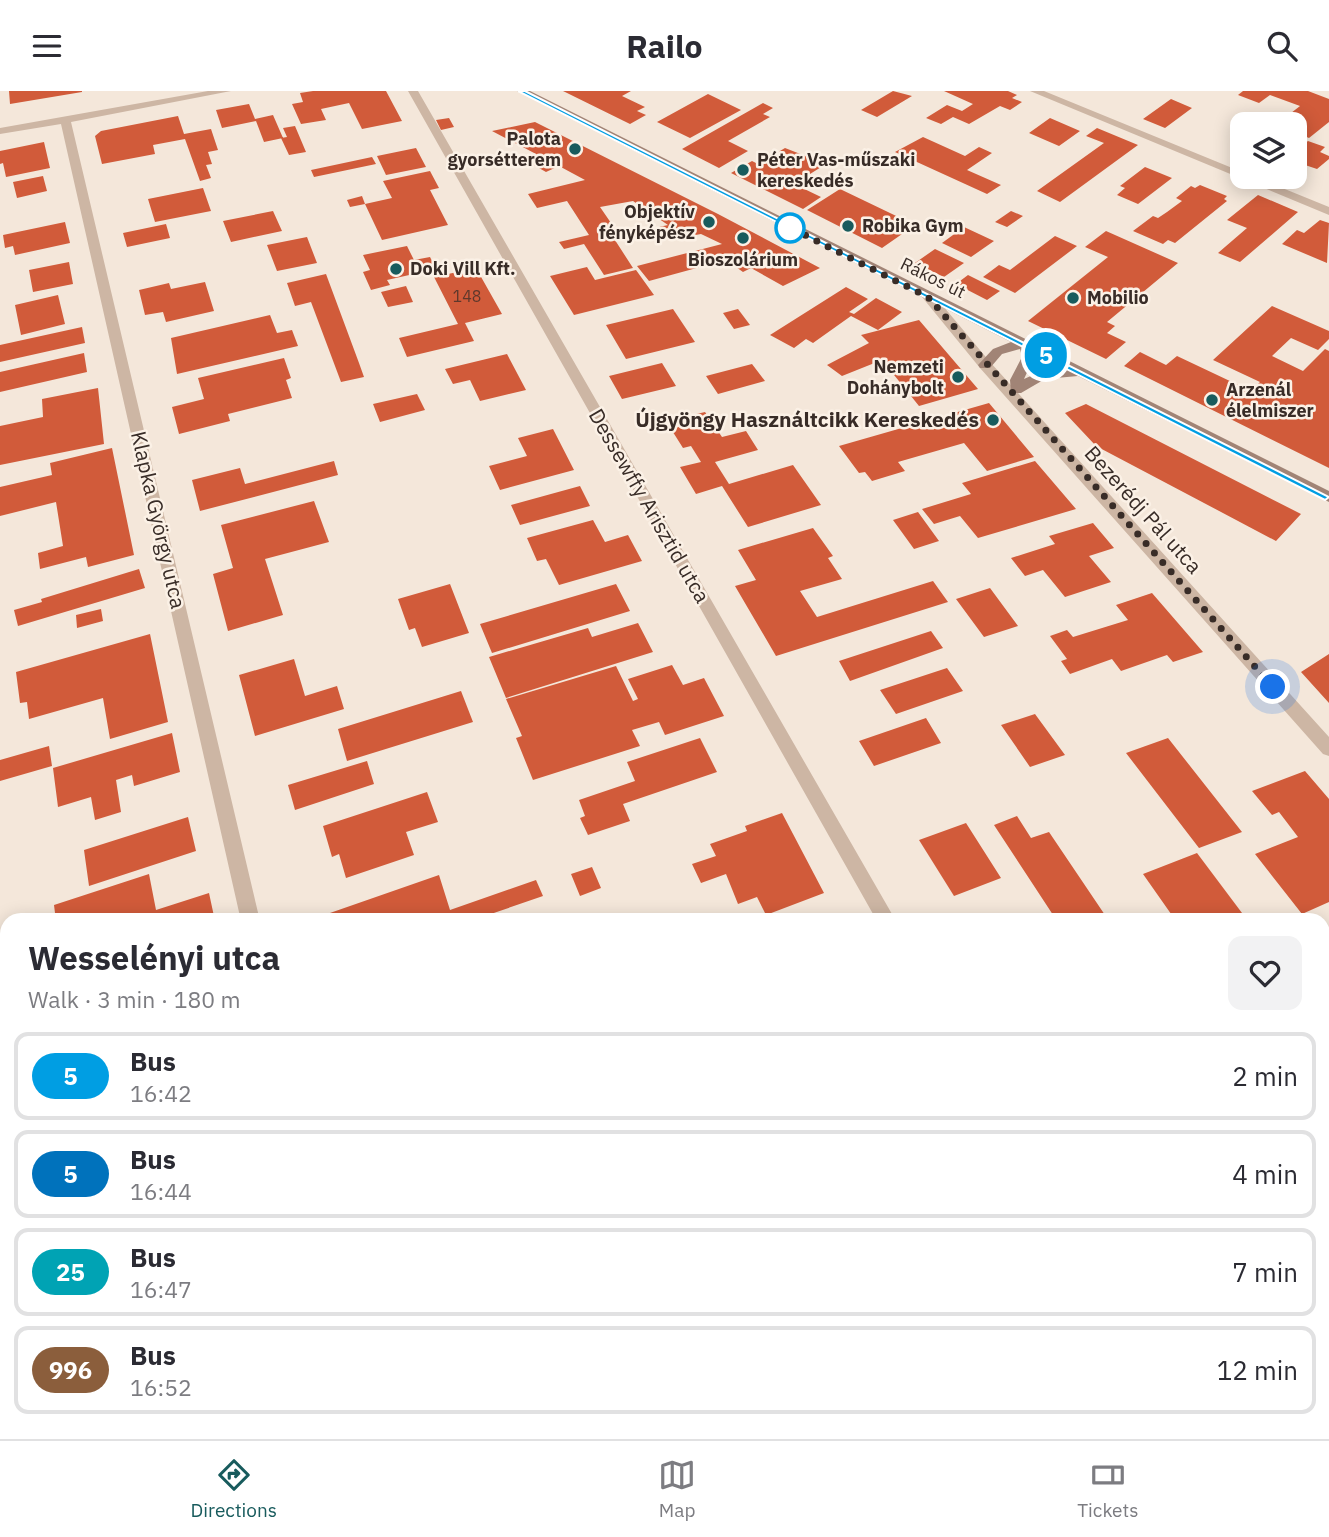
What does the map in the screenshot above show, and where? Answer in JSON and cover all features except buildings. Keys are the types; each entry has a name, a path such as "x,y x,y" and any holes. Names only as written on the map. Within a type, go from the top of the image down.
{"street":[{"path":"0,131 226,91"},
{"name":"Dessewffy Arisztid utca","path":"413,91 882,913"},
{"name":"Rákos út","path":"522,91 1329,497"},
{"path":"1035,91 1230,170"},
{"name":"Klapka György utca","path":"65,119 249,913"},
{"path":"1276,189 1329,211"},
{"name":"Bezerédj Pál utca","path":"928,297 985,365 1015,393 1329,749"},
{"path":"985,365 995,351 1005,346 1026,345 1029,357 1017,380 1015,393"},
{"path":"1015,393 1042,375 1081,372"}],"bus line":[{"name":"5","path":"522,91 559,112 1329,497"}],"place":[{"name":"Palota gyorsétterem","path":"575,149"},
{"name":"Péter Vas-műszaki kereskedés","path":"743,170"},
{"name":"Objektív fényképész","path":"709,222"},
{"name":"Robika Gym","path":"848,226"},
{"name":"Bioszolárium","path":"743,238"},
{"name":"Doki Vill Kft.","path":"396,269"},
{"name":"Mobilio","path":"1073,298"},
{"name":"Nemzeti Dohánybolt","path":"958,377"},
{"name":"Arzenál élelmiszer","path":"1212,400"},
{"name":"Újgyöngy Használtcikk Kereskedés","path":"993,420"}],"route":[{"path":"790,228 781,223 928,297 985,365 1273,687"}]}
